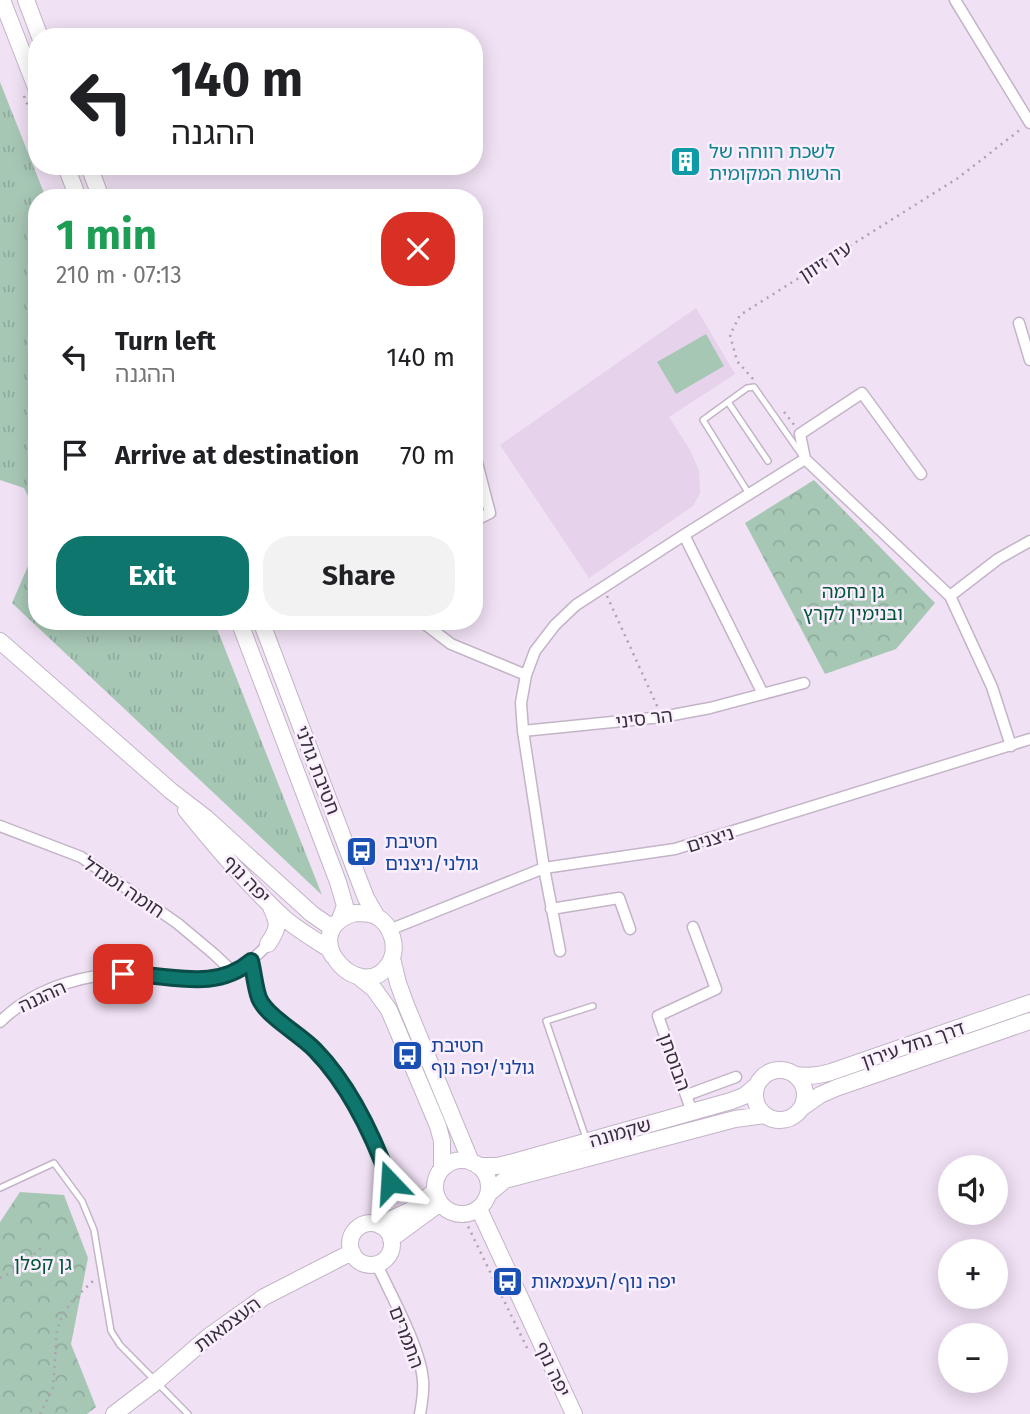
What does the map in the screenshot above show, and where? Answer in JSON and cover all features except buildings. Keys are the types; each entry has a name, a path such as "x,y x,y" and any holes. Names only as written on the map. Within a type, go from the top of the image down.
{"street":[{"path":"2,0 28,67"},
{"path":"26,0 37,28"},
{"path":"955,0 1030,123"},
{"path":"1019,323 1030,360"},
{"path":"920,474 862,393 800,435 805,459 950,596 992,687 1011,746"},
{"path":"560,951 523,731 521,703 526,675 535,651 555,625 576,605 805,459"},
{"path":"483,486 490,513 483,516"},
{"path":"684,534 763,694"},
{"path":"950,596 998,559 1030,541"},
{"name":"חטיבת גולני","path":"242,630 338,882 345,906 337,923"},
{"name":"חטיבת גולני","path":"264,630 366,898 377,917"},
{"path":"433,630 451,643 526,675"},
{"name":"יפה נוף","path":"0,641 171,791 206,818 312,914 328,925 337,923"},
{"name":"הר סיני","path":"523,731 662,717 804,683"},
{"name":"ניצנים","path":"389,930 544,868 675,849 1030,740"},
{"name":"יפה נוף","path":"171,791 225,857 268,902 285,918 329,949 333,956"},
{"name":"חומה ומגדל","path":"0,825 81,857 177,923 233,972"},
{"path":"551,908 619,898 629,929"},
{"path":"268,902 277,925 276,933 268,944"},
{"path":"442,1169 442,1141 438,1126 389,1010 374,989 346,971 333,956 329,942 330,933 345,915 366,913 377,917 389,930 394,944 392,958 406,1006 475,1164"},
{"name":"הבוסתן","path":"692,1112 658,1016 716,989 693,927"},
{"path":"268,944 278,939 310,937"},
{"name":"ההגנה","path":"0,1022 30,997 105,974 140,973 200,980 218,978 251,961 268,944"},
{"path":"359,977 378,974 392,958"},
{"path":"251,961 262,1003 315,1050 338,1079 379,1150 390,1182"},
{"name":"דרך נחל עירון","path":"795,1075 818,1076 1030,1003"},
{"name":"דרך נחל עירון","path":"803,1107 836,1088 1030,1021"},
{"path":"776,1070 795,1075 805,1091 803,1107 798,1113 784,1121 761,1112 755,1099 761,1078 776,1070"},
{"path":"687,1095 736,1077"},
{"name":"שקמונה","path":"488,1194 505,1180 692,1112 744,1096 757,1085"},
{"name":"שקמונה","path":"475,1164 497,1166 765,1115"},
{"path":"458,1161 475,1164 484,1171 488,1179 485,1203 471,1213 454,1213 446,1209 438,1197 437,1177 442,1169 458,1161"},
{"path":"379,1225 391,1238 390,1252 381,1263 361,1263 352,1252 351,1238 359,1227 379,1225 438,1197"},
{"path":"391,1238 438,1197"},
{"name":"יפה נוף","path":"478,1209 574,1414"},
{"name":"העצמאות","path":"114,1414 208,1337 264,1297 352,1252"},
{"name":"התמרים","path":"374,1265 380,1271 412,1341 419,1363 423,1380 420,1414"}],"lane":[{"path":"749,494 703,420 747,388 754,387 805,459"},
{"path":"728,402 768,461"},
{"path":"590,1149 546,1021 593,1006"},
{"path":"0,1188 54,1163 82,1201 94,1230 111,1331 120,1345 188,1414"}],"path":[{"name":"עין זיוון","path":"754,380 737,360 730,335 740,315 958,178 1030,123"},
{"path":"780,408 797,427 800,435"},
{"path":"603,587 662,717"},
{"path":"462,1214 528,1352"},
{"path":"0,1278 16,1271 44,1245"},
{"path":"40,1414 53,1388 57,1329 73,1300 101,1273"}],"shaded area":[{"path":"696,308 735,374 669,417 690,450 699,471 700,493 693,506 589,578 500,445"}],"green space":[{"path":"0,82 28,153 28,175 37,175 42,189 28,189 28,496 24,488 0,480"},
{"path":"706,334 724,366 676,394 657,362"},
{"name":"גן נחמה ובנימין לקרץ","path":"814,480 935,603 896,649 825,674 745,523"},
{"path":"28,566 28,618 12,603"},
{"path":"41,630 218,630 322,895"},
{"name":"גן קפלן","path":"20,1192 64,1195 88,1258 71,1344 96,1407 87,1414 0,1414 0,1222"}],"place":[{"name":"לשכת רווחה של הרשות המקומית","path":"686,162"},
{"name":"חטיבת גולני/ניצנים","path":"362,852"},
{"name":"חטיבת גולני/יפה נוף","path":"408,1056"},
{"name":"יפה נוף/העצמאות","path":"508,1281"}],"route":[{"path":"123,974 140,973 200,980 218,978 246,966 251,961 262,1003 315,1050 338,1079 379,1150 390,1182"}]}
